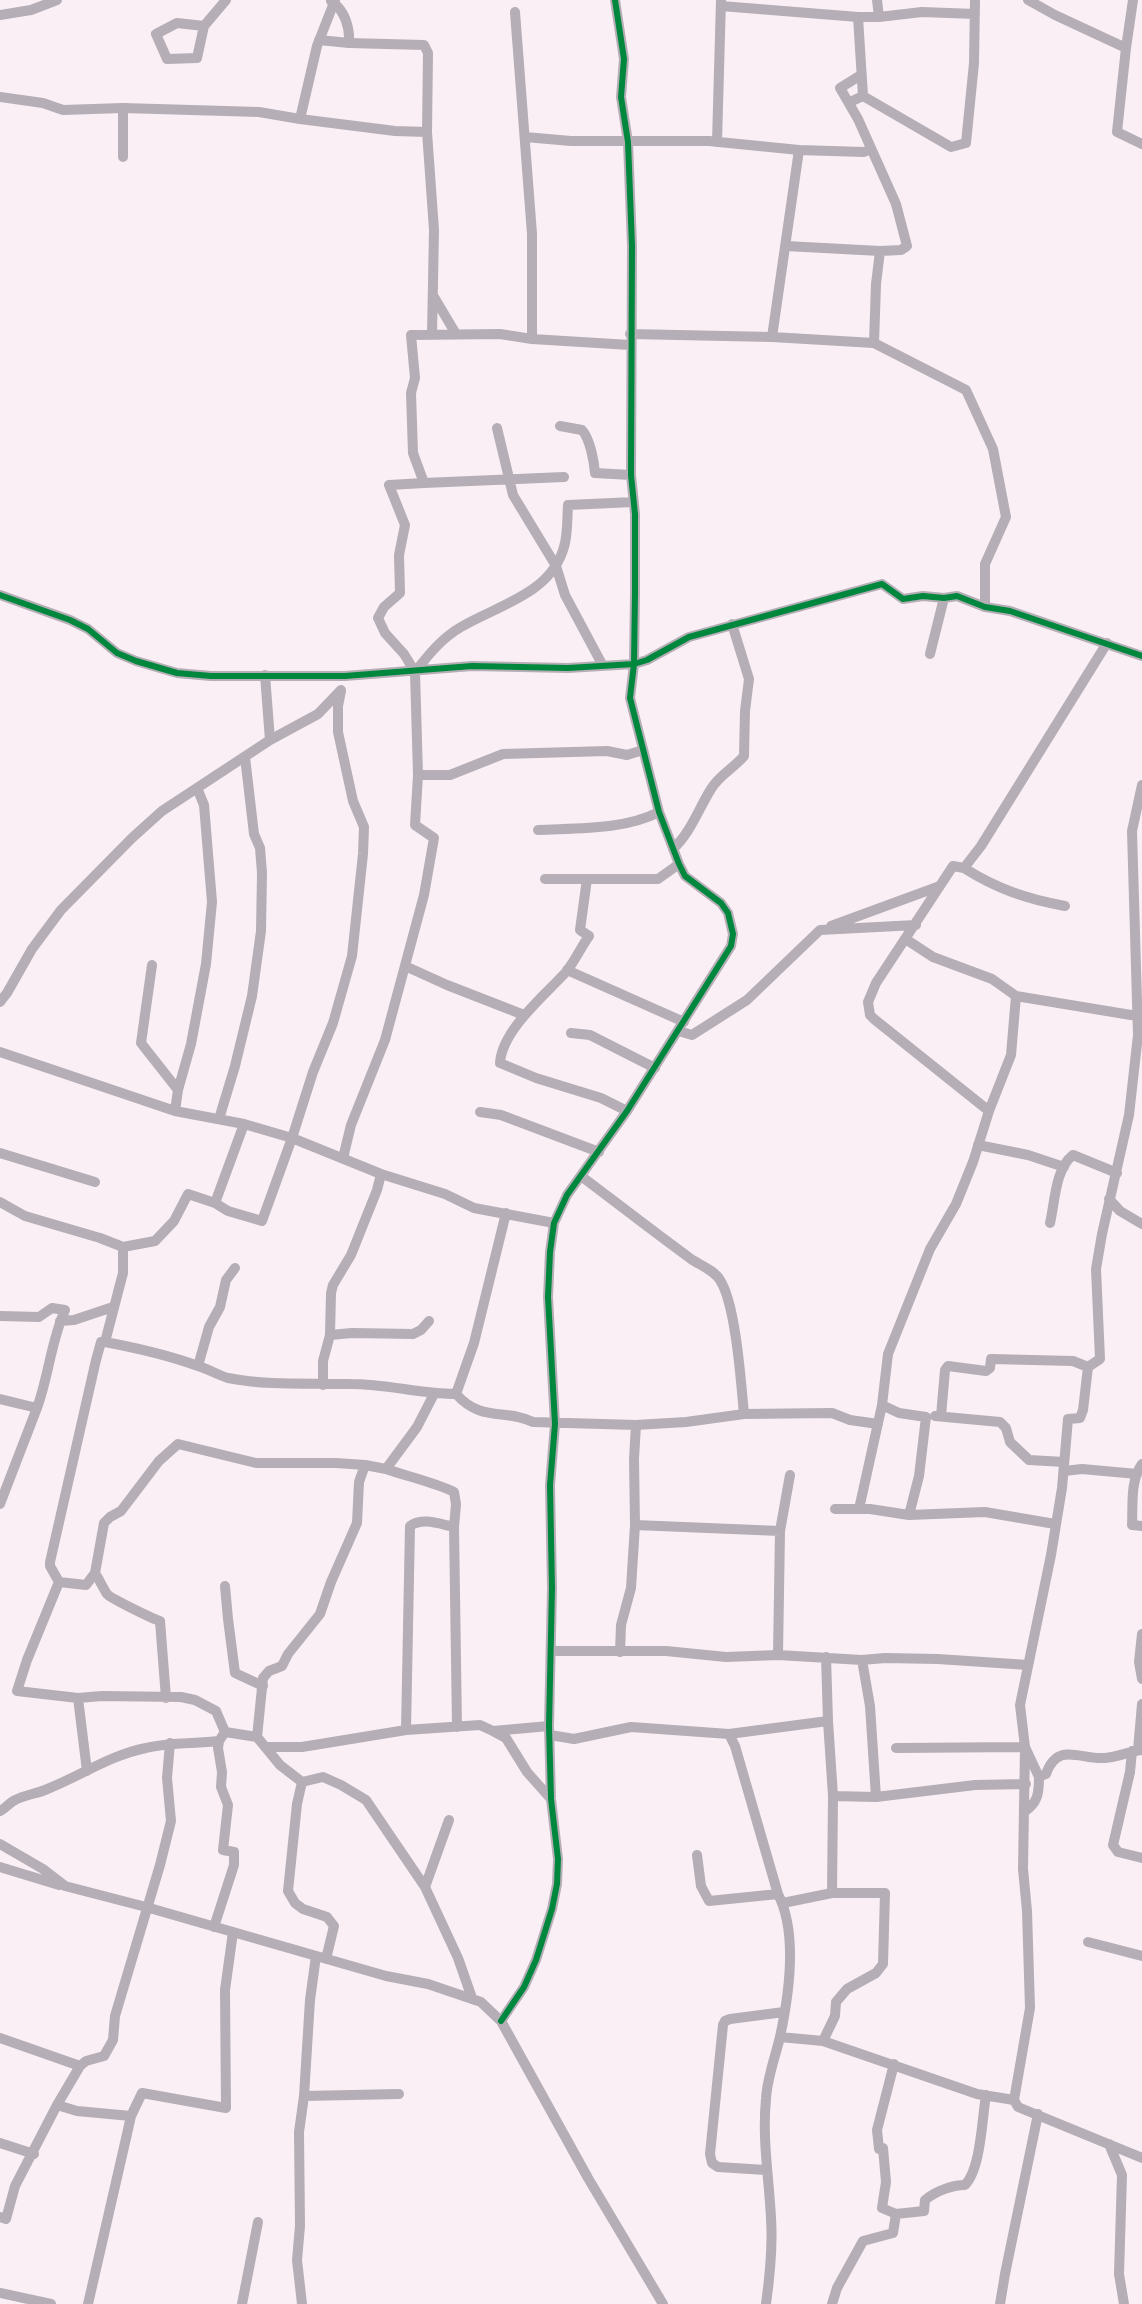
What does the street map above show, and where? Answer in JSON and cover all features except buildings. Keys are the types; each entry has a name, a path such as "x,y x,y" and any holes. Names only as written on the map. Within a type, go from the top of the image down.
{"street":[{"path":"0,15 31,10 57,0"},
{"path":"204,26 177,23 156,34 167,59 197,58 204,26 226,0"},
{"path":"501,2021 524,1988 536,1960 552,1909 558,1859 551,1799 549,1730 550,1485 555,1424 548,1297 554,1223 567,1196 682,1027 731,946 733,934 732,924 721,903 691,882 679,864 659,812 630,698 634,664 634,502 631,475 630,340 632,246 628,142 621,96 624,59 615,0"},
{"path":"877,0 879,17"},
{"path":"862,96 951,147 966,143 974,63 975,0"},
{"path":"1028,0 1126,48"},
{"path":"1133,0 1117,132 1142,144"},
{"path":"300,119 332,1"},
{"path":"332,1 346,21 350,34 349,44"},
{"path":"717,142 721,3 858,17 922,12 975,14"},
{"path":"515,12 533,243 532,339"},
{"path":"858,17 862,96"},
{"path":"320,40 349,44 424,45 428,53 428,132 434,230 432,334"},
{"path":"786,246 900,250 907,246 896,204 850,102 840,88 861,75"},
{"path":"850,102 862,96"},
{"path":"0,97 43,103 63,110 123,108 259,112 395,131 428,132"},
{"path":"123,108 123,157"},
{"path":"525,137 571,141 717,142 799,150 864,152 871,150"},
{"path":"772,337 799,150"},
{"path":"874,343 876,284 880,250"},
{"path":"434,296 456,334"},
{"path":"424,483 413,453 411,393 414,378 411,335 500,334 532,339 630,340 772,337 874,343 966,390 993,449 1006,517 985,564 985,607"},
{"path":"560,426 582,430 587,435 590,452 594,458 595,473 631,475"},
{"path":"497,428 513,495 556,566 565,595 603,666"},
{"path":"343,1158 351,1125 385,1040 424,895 434,838 415,825 418,775 415,672 405,654 386,633 378,618 384,607 400,593 399,555 405,525 389,485 564,477"},
{"path":"415,672 439,642 462,626 515,602 547,578 556,566 564,546 568,505 634,502"},
{"path":"0,595 62,617 88,629 117,653 136,661 177,673 211,676 345,676 472,666 568,668 634,664 647,660 689,637 882,584 903,599 923,596 944,598 957,596 985,607 1010,611 1142,656"},
{"path":"930,654 944,598"},
{"path":"673,849 688,832 711,788 723,773 744,756 745,711 749,680 732,624"},
{"path":"964,868 1041,752 1107,644"},
{"path":"265,675 270,740"},
{"path":"0,1202 25,1216 123,1247 155,1241 174,1221 188,1194 215,1203 228,1211 261,1221 338,1008 352,956 364,827 353,801 340,743 338,706 345,676"},
{"path":"0,1002 32,949 61,910 162,811 270,740 318,714 341,691"},
{"path":"418,775 450,775 503,754 607,751 627,755 643,750"},
{"path":"219,1119 236,1066 252,996 261,932 260,848 254,834 245,757"},
{"path":"1122,2175 1137,2157 1018,2107 1014,2100 1030,2008 1027,1911 1023,1869 1025,1747 1020,1705 1051,1555 1064,1466 1068,1419 1080,1418 1088,1367 1100,1359 1096,1269 1129,1115 1140,1035 1137,1016 1132,831 1142,785"},
{"path":"176,1111 178,1090 191,1044 206,964 212,902 204,805 197,788"},
{"path":"538,830 601,827 648,818 659,812"},
{"path":"545,879 658,879 679,864"},
{"path":"989,1111 982,1108 870,1015 868,1002 876,983 953,866 964,868 1026,898 1065,906"},
{"path":"587,879 580,930 589,936 567,970 524,1015 501,1054 500,1063 536,1078 601,1098 627,1111"},
{"path":"567,970 682,1027 692,1035 747,1000 820,930 941,886"},
{"path":"820,930 916,925"},
{"path":"907,939 933,957 992,979 1016,996 1137,1016"},
{"path":"152,965 141,1043 178,1090"},
{"path":"405,966 524,1015"},
{"path":"859,1509 882,1405 888,1354 930,1249 956,1204 1011,1055 1016,996"},
{"path":"571,1034 590,1035 655,1068"},
{"path":"0,1052 176,1111 244,1124 292,1138 381,1174 445,1194 474,1208 554,1223"},
{"path":"480,1112 501,1115 599,1152"},
{"path":"215,1203 244,1124"},
{"path":"978,1145 1028,1155 1064,1167"},
{"path":"0,1153 95,1182"},
{"path":"1050,1223 1066,1161 1073,1155 1117,1173"},
{"path":"323,1385 323,1361 330,1335 330,1302 333,1285 351,1255 377,1190 381,1174"},
{"path":"581,1176 721,1281 727,1293 744,1414"},
{"path":"1110,1199 1120,1211 1142,1224"},
{"path":"456,1394 474,1343 506,1213"},
{"path":"105,1342 123,1273 123,1247"},
{"path":"198,1366 209,1327 220,1307 226,1280 235,1268"},
{"path":"0,1316 39,1317 58,1324 113,1307"},
{"path":"0,1504 46,1384 58,1324 65,1310 52,1308 39,1317"},
{"path":"330,1335 413,1334 421,1330 429,1321"},
{"path":"59,1582 50,1566 53,1545 101,1342 149,1351 225,1377 252,1382 352,1384 435,1394 456,1394 467,1406 496,1415 525,1418 533,1422 636,1425 686,1422 744,1414 832,1413 850,1420 878,1424"},
{"path":"941,1416 945,1370 948,1366 986,1371 990,1368 991,1359 1001,1359 1073,1361 1088,1367"},
{"path":"386,1469 417,1427 435,1394"},
{"path":"0,1399 37,1408"},
{"path":"882,1405 899,1413 926,1417 941,1416 1000,1422 1006,1428 1010,1442 1029,1460 1082,1469 1139,1469 1134,1488 1132,1525 1142,1526"},
{"path":"909,1515 919,1476 926,1417"},
{"path":"620,1652 621,1625 631,1588 635,1525 636,1425"},
{"path":"59,1582 86,1585 95,1573 104,1523 121,1510 159,1461 178,1444 256,1463 365,1464 440,1485 454,1492 456,1504 454,1527 457,1727"},
{"path":"341,1464 359,1482"},
{"path":"302,1782 280,1765 257,1737 263,1678 269,1671 282,1666 288,1654 320,1614 331,1582 357,1523 359,1482 365,1464"},
{"path":"778,1655 780,1531 790,1475"},
{"path":"835,1509 870,1509 909,1515 985,1512 1055,1524"},
{"path":"406,1730 410,1526 416,1522 426,1521 454,1527"},
{"path":"635,1525 780,1531"},
{"path":"95,1573 106,1593 113,1599 128,1604 160,1621 166,1698"},
{"path":"59,1582 27,1659 17,1691 78,1698 180,1696 205,1705 216,1712 222,1737 221,1787 228,1805 223,1850 234,1852 234,1865 214,1927"},
{"path":"225,1586 236,1672 263,1686"},
{"path":"1142,1634 1139,1662 1142,1679"},
{"path":"551,1651 666,1651 726,1658 778,1655 862,1660 928,1659 1028,1665"},
{"path":"826,1657 834,1796 832,1893"},
{"path":"862,1660 870,1706 876,1797"},
{"path":"78,1698 87,1771"},
{"path":"1142,1704 1137,1750 1113,1845 1118,1852 1142,1858"},
{"path":"493,1731 549,1730 574,1739 631,1727 729,1734 828,1721"},
{"path":"266,1748 302,1747 406,1730 480,1725 506,1738 527,1772 551,1799"},
{"path":"729,1734 735,1746 789,1931 790,1959 784,2012 765,2100 766,2170 772,2236 766,2304"},
{"path":"0,1811 13,1801 29,1794 43,1791 145,1748 170,1743 193,1744 222,1737 257,1737"},
{"path":"0,2217 6,2219 15,2186 34,2154 57,2104 80,2066 86,2061 104,2056 112,2040 115,2016 171,1821 167,1778 170,1743"},
{"path":"896,1748 1025,1747"},
{"path":"1024,1812 1034,1806 1039,1777 1025,1747"},
{"path":"1039,1777 1046,1774 1050,1762 1067,1753 1103,1758 1137,1750"},
{"path":"302,1782 323,1777 366,1800 425,1887 458,1958 472,1998"},
{"path":"302,1782 297,1804 288,1891 295,1904 327,1917 334,1926 321,1958 310,2000 304,2096 299,2132 300,2226 297,2260 302,2304"},
{"path":"834,1796 876,1797 975,1785 1026,1784"},
{"path":"425,1887 449,1820"},
{"path":"0,1844 43,1869 65,1886"},
{"path":"697,1855 700,1886 709,1901 781,1899 832,1893 885,1893 883,1964 876,1973 846,1989 836,2002 835,2016 823,2041"},
{"path":"0,1867 386,1976 428,1984 481,2002 501,2021 556,2122 663,2304"},
{"path":"88,2304 131,2116 142,2094 226,2108 225,1990 233,1932"},
{"path":"1088,1942 1142,1956"},
{"path":"766,2170 718,2167 712,2163 710,2154 723,2025 730,2019 784,2012"},
{"path":"780,2037 823,2041 936,2080 986,2095 1014,2100"},
{"path":"1,2042 80,2066"},
{"path":"894,2064 877,2130 879,2149 883,2148 885,2164 882,2208 896,2214 924,2211 925,2200 929,2196 955,2185 965,2185 971,2179 986,2095"},
{"path":"304,2096 399,2094"},
{"path":"57,2104 77,2111 131,2116"},
{"path":"1000,2304 1038,2114"},
{"path":"0,2143 34,2154"},
{"path":"1109,2144 1122,2175 1119,2274 1124,2304"},
{"path":"832,2304 837,2288 863,2241 893,2233 896,2214"},
{"path":"242,2304 258,2222"},
{"path":"0,2293 51,2304"}],"cycle path":[{"path":"501,2021 524,1987 536,1960 552,1909 557,1884 558,1859 551,1799 549,1726 552,1588 550,1485 555,1424 548,1297 554,1223 567,1195 627,1111 731,946 733,934 728,913 721,903 685,876 679,864 659,812 630,698 634,664 635,593 635,514 631,475 632,246 628,142 621,97 624,59 615,0"},
{"path":"0,595 70,620 88,629 117,653 136,661 177,673 211,676 345,676 472,666 568,668 634,664 647,660 689,637 882,584 903,599 923,596 944,598 957,596 985,607 1010,611 1142,656"}]}
